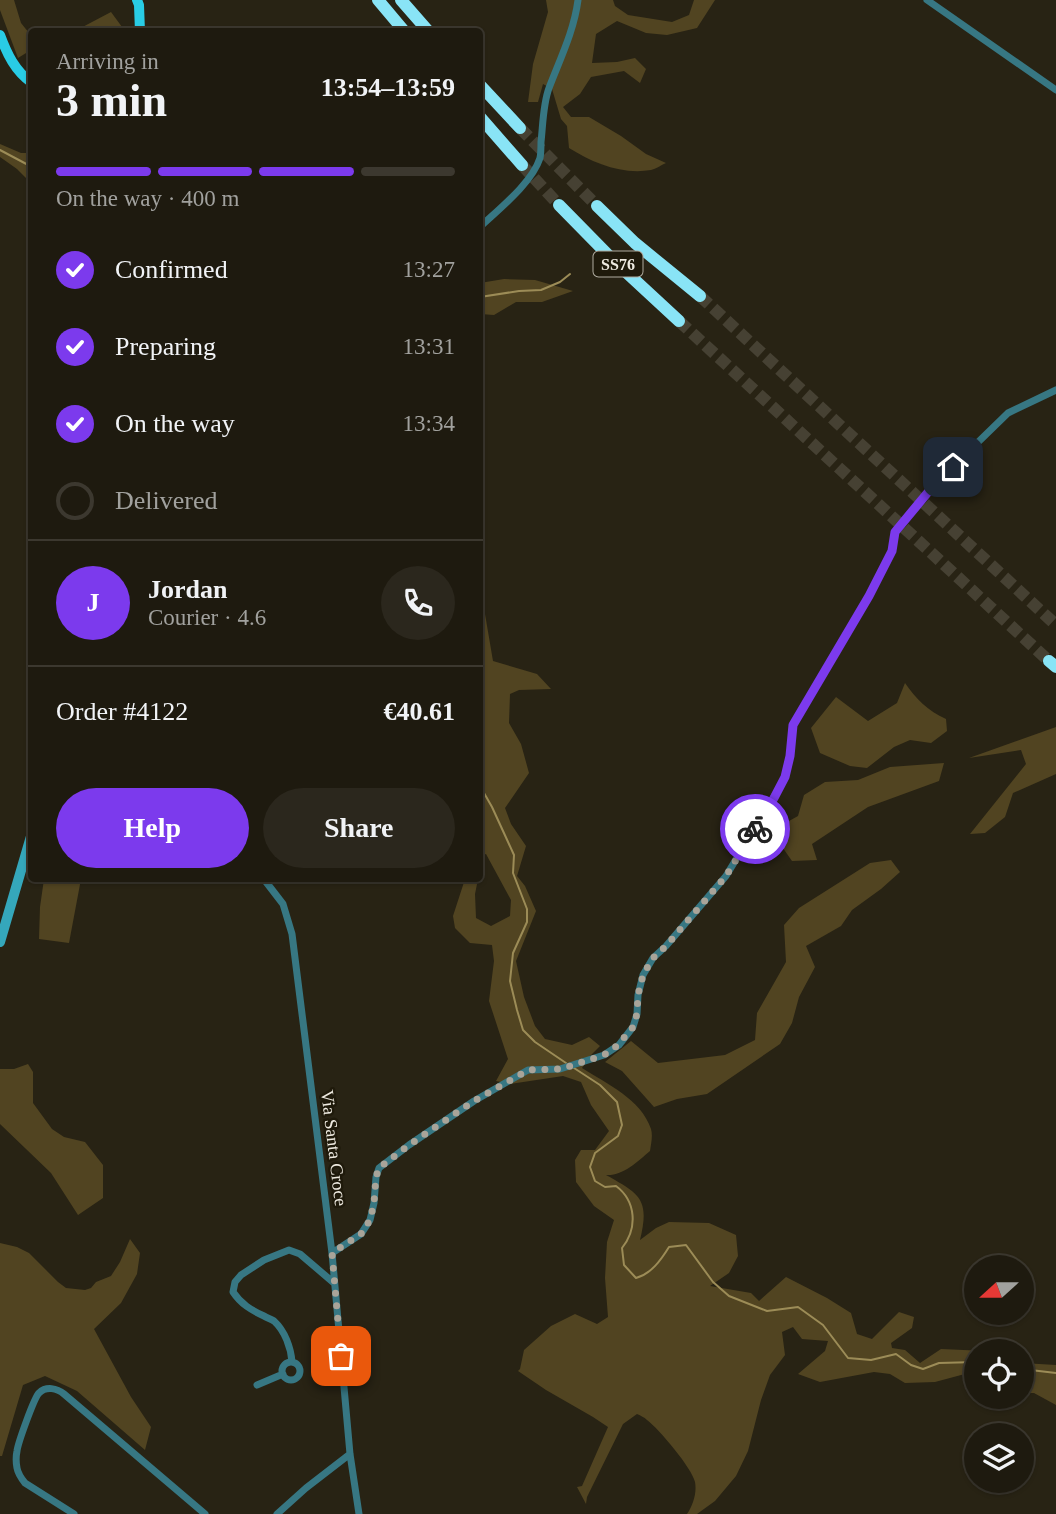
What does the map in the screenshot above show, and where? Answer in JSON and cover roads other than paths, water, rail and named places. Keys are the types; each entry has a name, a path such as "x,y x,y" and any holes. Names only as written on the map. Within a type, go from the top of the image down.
{"highway":[{"path":"378,0 402,28"},
{"path":"401,0 426,28"},
{"path":"483,88 520,128"},
{"path":"483,120 522,165"},
{"name":"SS76","path":"559,205 679,321"},
{"name":"SS76","path":"597,206 635,243 700,296"}],"main road":[{"path":"137,0 140,28"},
{"path":"0,35 8,56 28,80"},
{"path":"0,942 28,848"}],"street":[{"path":"483,224 518,192 541,156 548,91 564,53 578,0"},
{"path":"927,0 1056,90"},
{"path":"332,1253 361,1234 370,1220 379,1168 409,1145 474,1101 528,1070 561,1069 604,1055 618,1045 633,1027 643,975 653,958 726,876 774,798 785,777 793,725 869,596 892,551 895,532 934,485 1008,413 1056,390"},
{"name":"Via Santa Croce","path":"267,882 283,904 292,934 332,1253 351,1466 359,1514"},
{"path":"292,1362 284,1334 274,1321 249,1309 237,1298 233,1292 235,1282 264,1260 289,1250 300,1254 334,1283"},
{"path":"283,1374 284,1366 292,1362"},
{"path":"283,1374 289,1379 297,1377 299,1366 292,1362"},
{"path":"257,1385 283,1374"},
{"path":"74,1514 33,1490 19,1475 17,1467 17,1452 36,1397 50,1388 58,1389 205,1514"},
{"path":"277,1514 350,1454"},
{"path":"340,1462 351,1466"}],"waterway":[{"path":"0,150 28,165"},
{"path":"483,297 541,290 560,282 570,274"},
{"path":"483,791 514,855 513,873 527,909 527,922 513,953 510,981 523,1030 535,1042 566,1063"},
{"path":"574,1068 600,1085 617,1102 622,1125 618,1136 595,1153 590,1167 595,1181 605,1187 616,1186 628,1199 632,1224 631,1232 622,1248 624,1265 636,1278 651,1270 669,1247 686,1245 713,1282 729,1296 767,1311 798,1307 823,1325 848,1358 871,1360 896,1354 911,1365 923,1369 939,1363 964,1362"},
{"path":"1034,1370 1056,1373"}],"tunnel":[{"path":"520,128 597,206"},
{"path":"522,165 559,205"},
{"path":"700,296 1056,625"},
{"path":"679,321 1049,661"}]}
